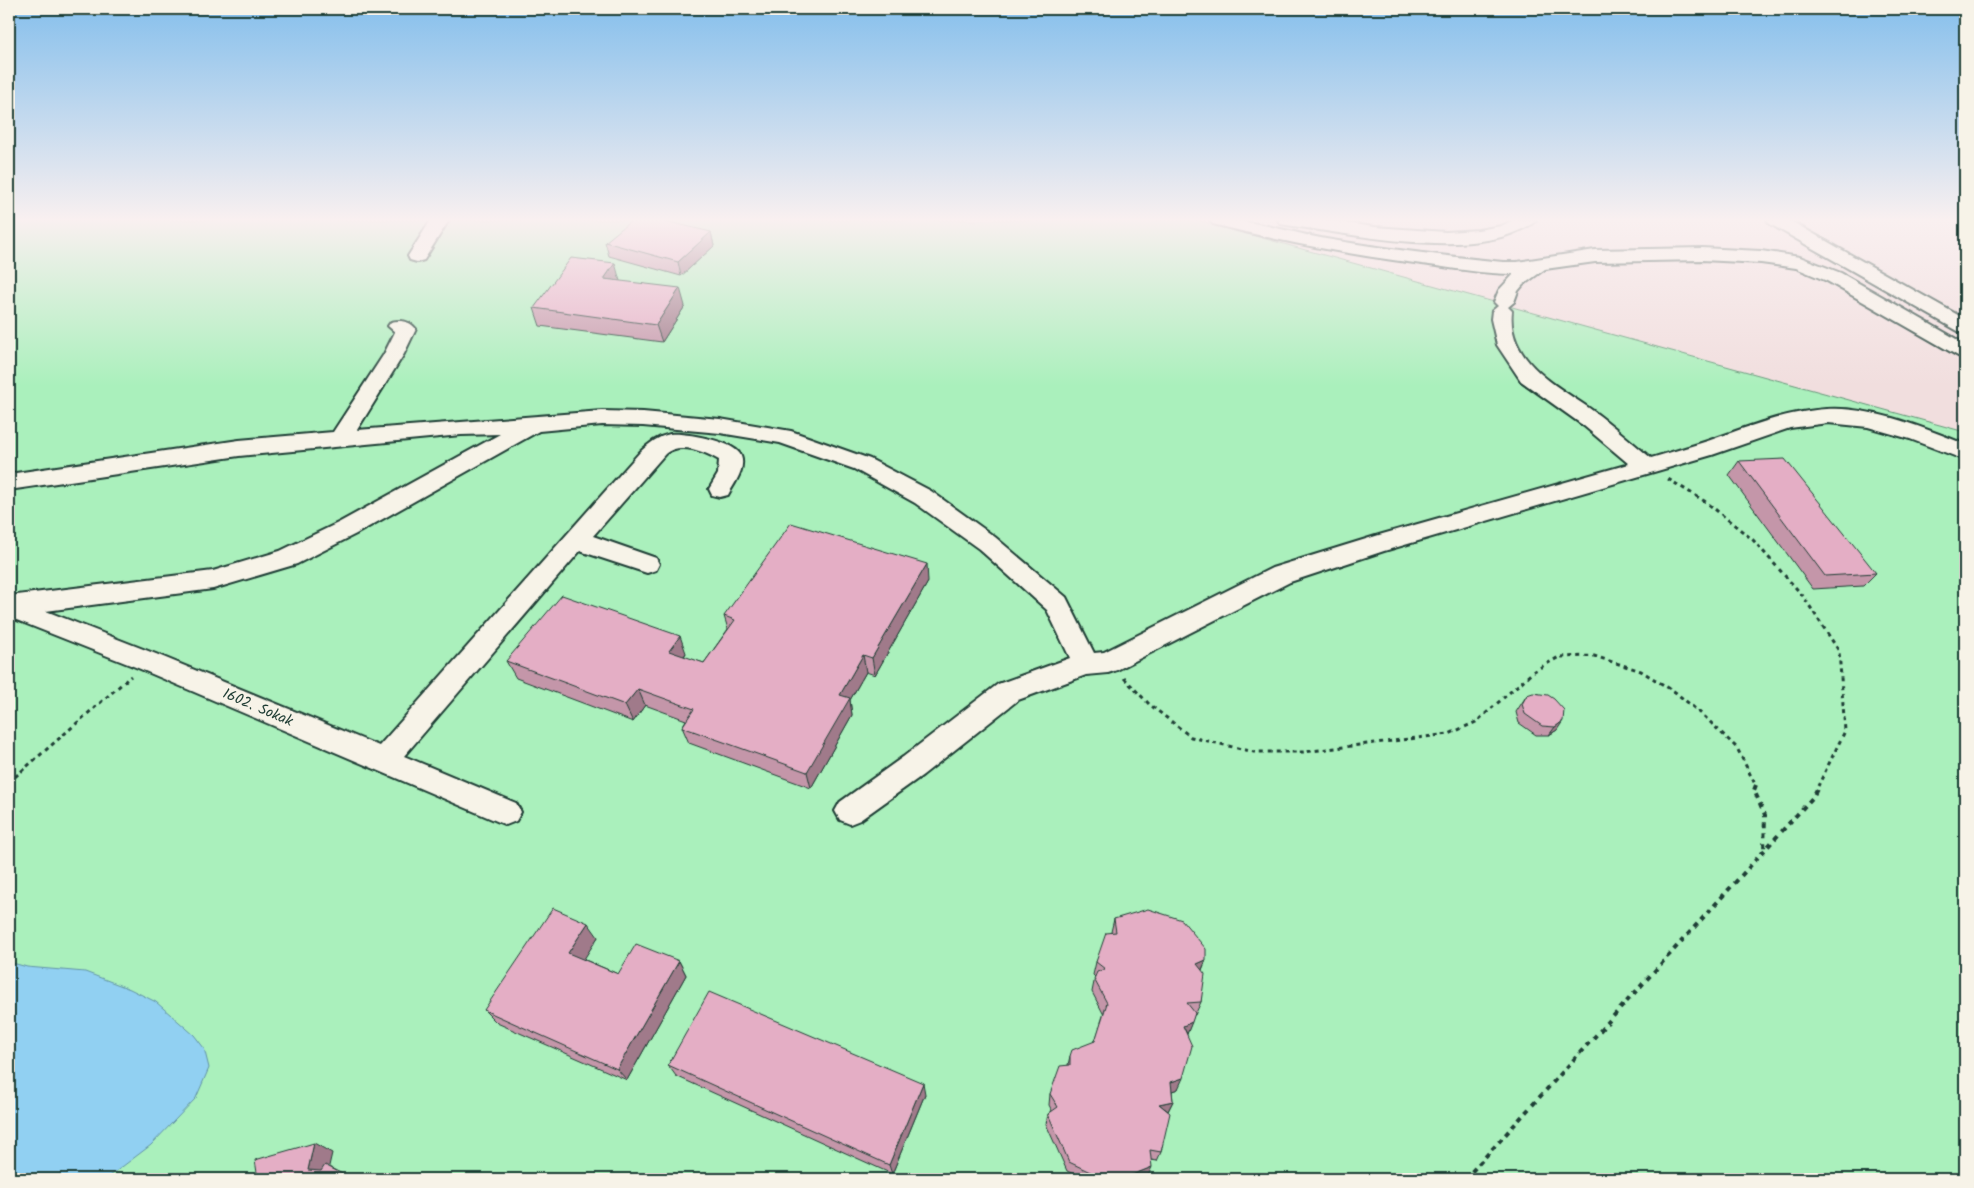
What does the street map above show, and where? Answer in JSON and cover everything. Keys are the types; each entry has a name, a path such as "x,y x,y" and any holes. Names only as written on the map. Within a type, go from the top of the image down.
{"street":[{"path":"1522,275 1505,294 1501,319 1507,345 1528,376 1592,421 1648,467"},
{"path":"1830,275 1965,352"},
{"path":"1873,275 1965,328"},
{"path":"340,439 394,354 406,329 398,326"},
{"path":"850,811 1008,692 1054,674 1097,663 1281,575 1379,544 1704,450 1788,421 1828,416 1868,420 1918,434 1965,452"},
{"path":"9,482 239,448 461,428 602,418 720,426 784,436 862,464 923,497 987,543 1057,604 1097,663"},
{"path":"9,606 213,580 288,558 348,528 534,424"},
{"path":"384,760 648,457 663,444 683,441 710,448 731,458 729,474 720,489"},
{"path":"576,540 647,564"},
{"name":"1602. Sokak","path":"9,606 147,661 506,812"}],"path":[{"path":"1465,1179 1813,797 1845,731 1839,651 1803,596 1753,540 1706,502 1648,467"},
{"path":"1097,663 1191,737 1254,752 1303,752 1449,734 1476,722 1534,671 1559,657 1594,656 1641,671 1675,692 1738,748 1756,785 1754,790 1765,815 1764,852"},
{"path":"9,782 147,661"}],"green space":[{"path":"9,275 1398,275 1965,432 1965,1179 9,1179"}],"water":[{"path":"9,962 27,967 85,972 130,989 156,1002 194,1035 204,1048 209,1068 196,1098 151,1145 106,1179 9,1179"}],"building":[{"path":"558,275 606,275 604,279 680,288 656,325 534,308"},
{"path":"1785,459 1876,573 1825,576 1739,461"},
{"path":"791,523 927,564 872,658 863,655 840,695 850,698 807,772 682,727 694,709 638,689 625,705 506,661 562,595 680,636 669,651 704,663 735,620 724,616"},
{"path":"1533,693 1548,695 1554,699 1564,710 1563,721 1555,727 1542,726 1525,714 1522,704 1527,695"},
{"path":"553,908 588,923 568,953 618,974 636,944 679,961 617,1069 484,1010"},
{"path":"1148,909 1182,920 1206,949 1206,960 1197,964 1205,974 1201,1002 1187,1003 1195,1013 1192,1022 1183,1026 1192,1046 1183,1078 1171,1082 1173,1101 1159,1104 1170,1113 1161,1152 1150,1150 1152,1167 1122,1179 1105,1179 1069,1162 1048,1114 1058,1107 1050,1094 1060,1066 1070,1065 1072,1050 1095,1041 1107,1003 1094,979 1097,972 1105,969 1096,962 1106,933 1116,932 1114,919"},
{"path":"709,992 923,1083 889,1165 668,1065"},
{"path":"314,1143 308,1170 321,1171 325,1165 352,1179 258,1179 255,1160"}]}
